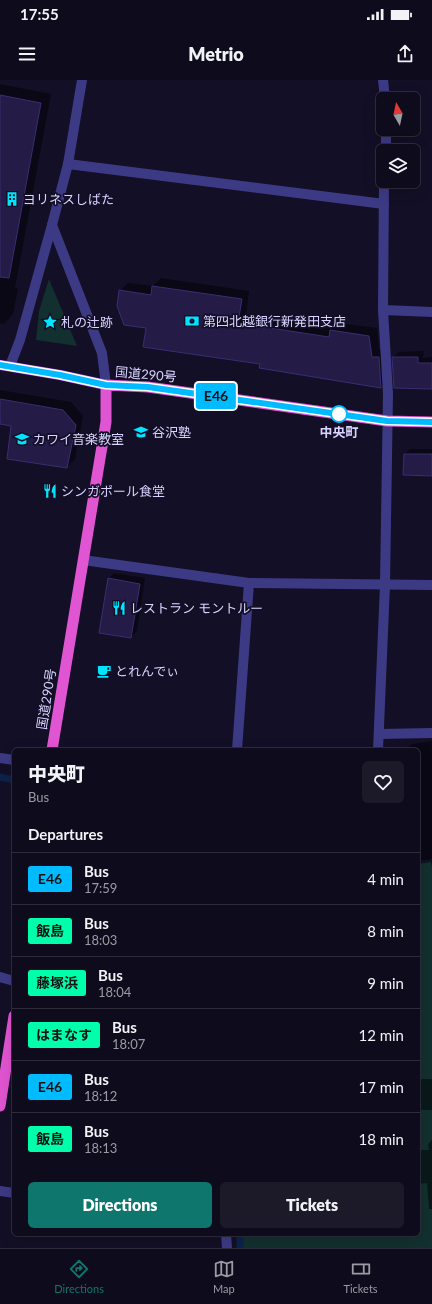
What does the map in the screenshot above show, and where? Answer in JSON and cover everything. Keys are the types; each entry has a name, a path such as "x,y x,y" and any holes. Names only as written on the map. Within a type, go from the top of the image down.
{"highway":[{"name":"国道290号","path":"52,748 106,422 106,385 148,387 387,421 432,422"},
{"path":"0,1106 12,1029"}],"main road":[{"path":"0,365 106,385"}],"street":[{"path":"10,366 20,340 68,164 82,80"},
{"path":"383,80 384,92"},
{"path":"68,164 384,204"},
{"path":"378,748 385,585 388,394 383,310 384,188"},
{"path":"52,225 102,353 106,385"},
{"path":"383,310 432,312"},
{"path":"83,560 250,583 432,585"},
{"path":"237,748 250,583"},
{"path":"379,734 432,733"},
{"path":"0,758 12,760"},
{"path":"0,977 12,980"},
{"path":"0,1191 12,1193"},
{"path":"226,1236 227,1248"}],"green space":[{"path":"49,279 77,346 36,340 39,311"},
{"path":"431,862 432,868 432,1248 240,1248 240,1236 420,1236 420,864"}],"building":[{"name":"ヨリネスしばた","path":"0,95 41,103 9,278 0,277"},
{"path":"152,286 242,299 238,323 329,337 330,330 369,336 372,357 379,357 381,388 259,368 260,364 143,347 146,328 124,325 117,306 119,290 151,295"},
{"path":"392,357 418,357 418,363 432,363 432,389 394,388"},
{"path":"0,399 63,410 76,425 67,468 7,459 11,426 0,424"},
{"path":"404,454 432,454 432,476 403,475"},
{"name":"レストラン モントルー","path":"108,578 140,584 131,638 99,633"}],"waterway":[{"path":"0,777 12,780"},
{"path":"240,1236 240,1248"}],"bus line":[{"name":"E46","path":"0,365 60,375 106,385 148,387 387,421 432,422"}],"place":[{"name":"ヨリネスしばた","path":"12,199"},
{"name":"第四北越銀行新発田支店","path":"192,321"},
{"name":"札の辻跡","path":"50,322"},
{"name":"中央町","path":"339,414"},
{"name":"谷沢塾","path":"141,432"},
{"name":"カワイ音楽教室","path":"22,439"},
{"name":"シンガポール食堂","path":"50,491"},
{"name":"レストラン モントルー","path":"119,608"},
{"name":"とれんでぃ","path":"104,671"}]}
